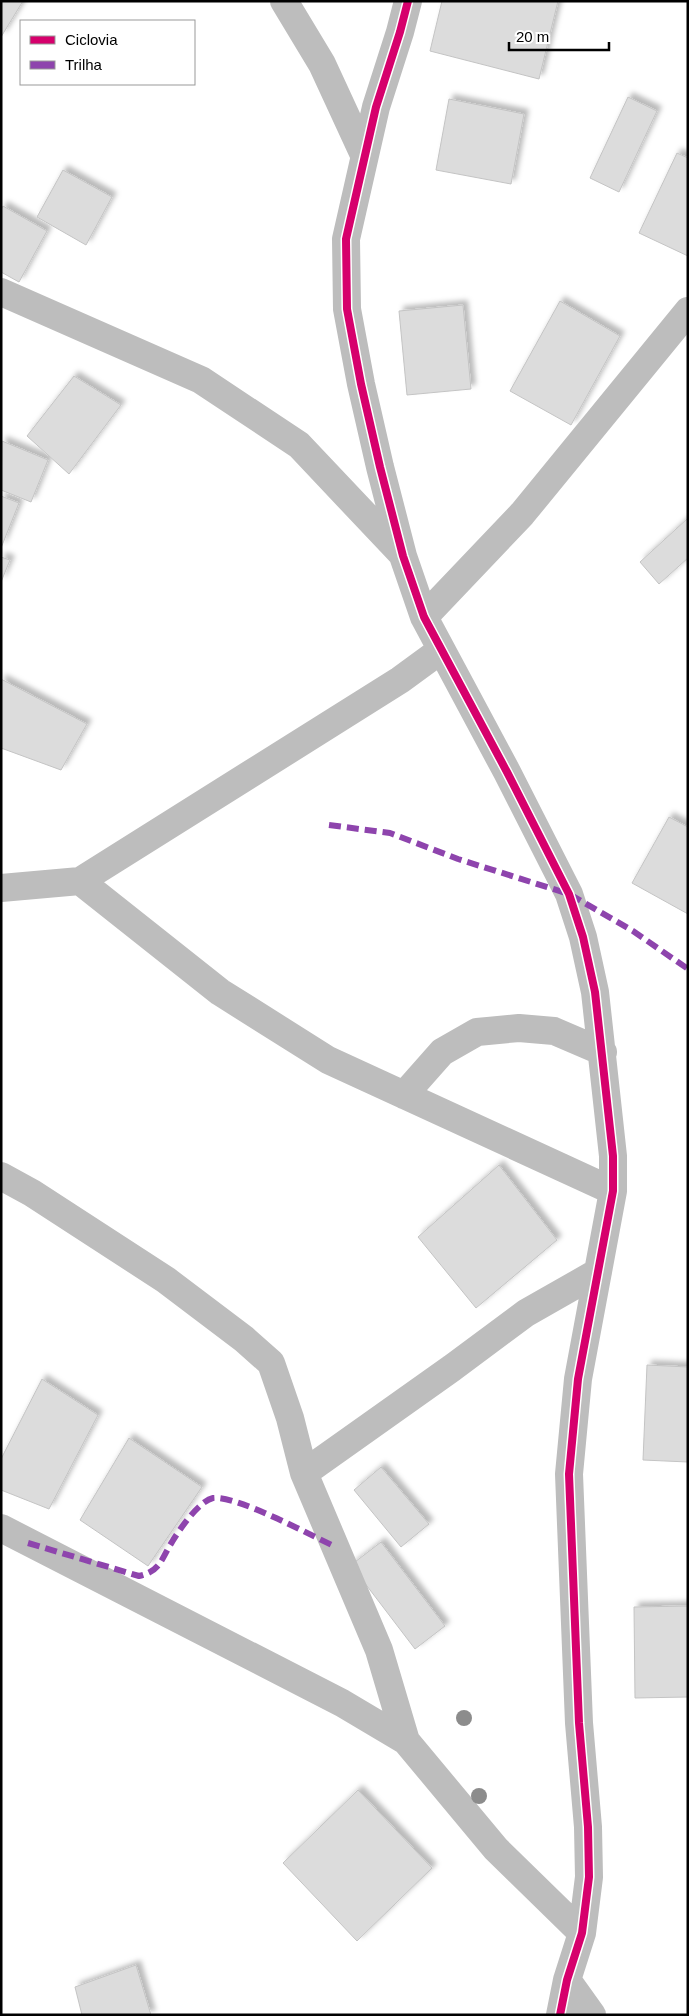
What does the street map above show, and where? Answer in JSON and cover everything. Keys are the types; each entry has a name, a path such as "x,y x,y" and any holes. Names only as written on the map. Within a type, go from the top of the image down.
{"street":[{"path":"284,1 322,64 364,155"},
{"path":"408,1 376,107 346,239 347,309 361,384 404,556 424,617 507,772 569,894 583,937 595,992 613,1156 613,1191 578,1379 569,1474 579,1723 588,1827 589,1876 582,1933 567,1980 560,2015"},
{"path":"1,292 201,380 299,445 404,556"},
{"path":"424,617 522,514 688,310"},
{"path":"1,888 80,881 400,680 441,650"},
{"path":"80,881 220,992 328,1060 613,1191"},
{"path":"404,1095 442,1052 477,1032 519,1028 554,1031 603,1052"},
{"path":"1,1176 32,1193 166,1280 244,1339 271,1363 290,1418 304,1473 379,1650 406,1741"},
{"path":"304,1473 526,1313 598,1272"},
{"path":"1,1528 342,1703 406,1741 496,1849 582,1933"},
{"path":"567,1980 592,2015"}],"building":[{"path":"1,1 23,1 1,37"},
{"path":"442,1 558,1 539,79 430,51"},
{"path":"628,97 657,111 619,192 590,178"},
{"path":"449,99 524,114 511,184 436,170"},
{"path":"677,153 688,158 688,256 639,233"},
{"path":"63,170 112,197 86,245 37,217"},
{"path":"3,206 47,231 19,282 1,272 1,210"},
{"path":"560,301 620,336 571,425 510,391"},
{"path":"463,305 471,389 407,395 399,311"},
{"path":"74,376 121,405 69,474 27,436"},
{"path":"2,441 48,460 31,502 1,490"},
{"path":"1,496 19,503 1,548"},
{"path":"688,518 688,558 659,584 640,562"},
{"path":"1,557 10,560 1,582"},
{"path":"1,679 87,724 61,770 1,748"},
{"path":"669,817 688,827 688,914 632,883"},
{"path":"499,1165 557,1240 476,1308 418,1237"},
{"path":"647,1365 688,1367 688,1462 643,1460"},
{"path":"42,1379 98,1415 49,1509 1,1490 1,1459"},
{"path":"129,1438 202,1487 148,1566 80,1520"},
{"path":"381,1467 429,1524 401,1547 354,1490"},
{"path":"381,1542 445,1626 415,1649 351,1565"},
{"path":"688,1606 688,1697 635,1698 634,1607"},
{"path":"358,1790 432,1868 357,1941 283,1863"},
{"path":"136,1965 151,2015 82,2015 75,1987"}],"marked path":[{"path":"329,825 390,833 458,859 569,894 633,931 688,969"},
{"path":"28,1543 139,1576 156,1568 190,1517 202,1504 213,1498 224,1499 255,1509 334,1546"}],"cycle path":[{"path":"408,1 376,107 346,239 347,309 361,384 380,467 403,556 424,617 507,772 569,894 583,937 595,992 613,1156 613,1191 578,1379 569,1474 579,1723 588,1827 589,1877 582,1933 567,1980 560,2015"}]}
